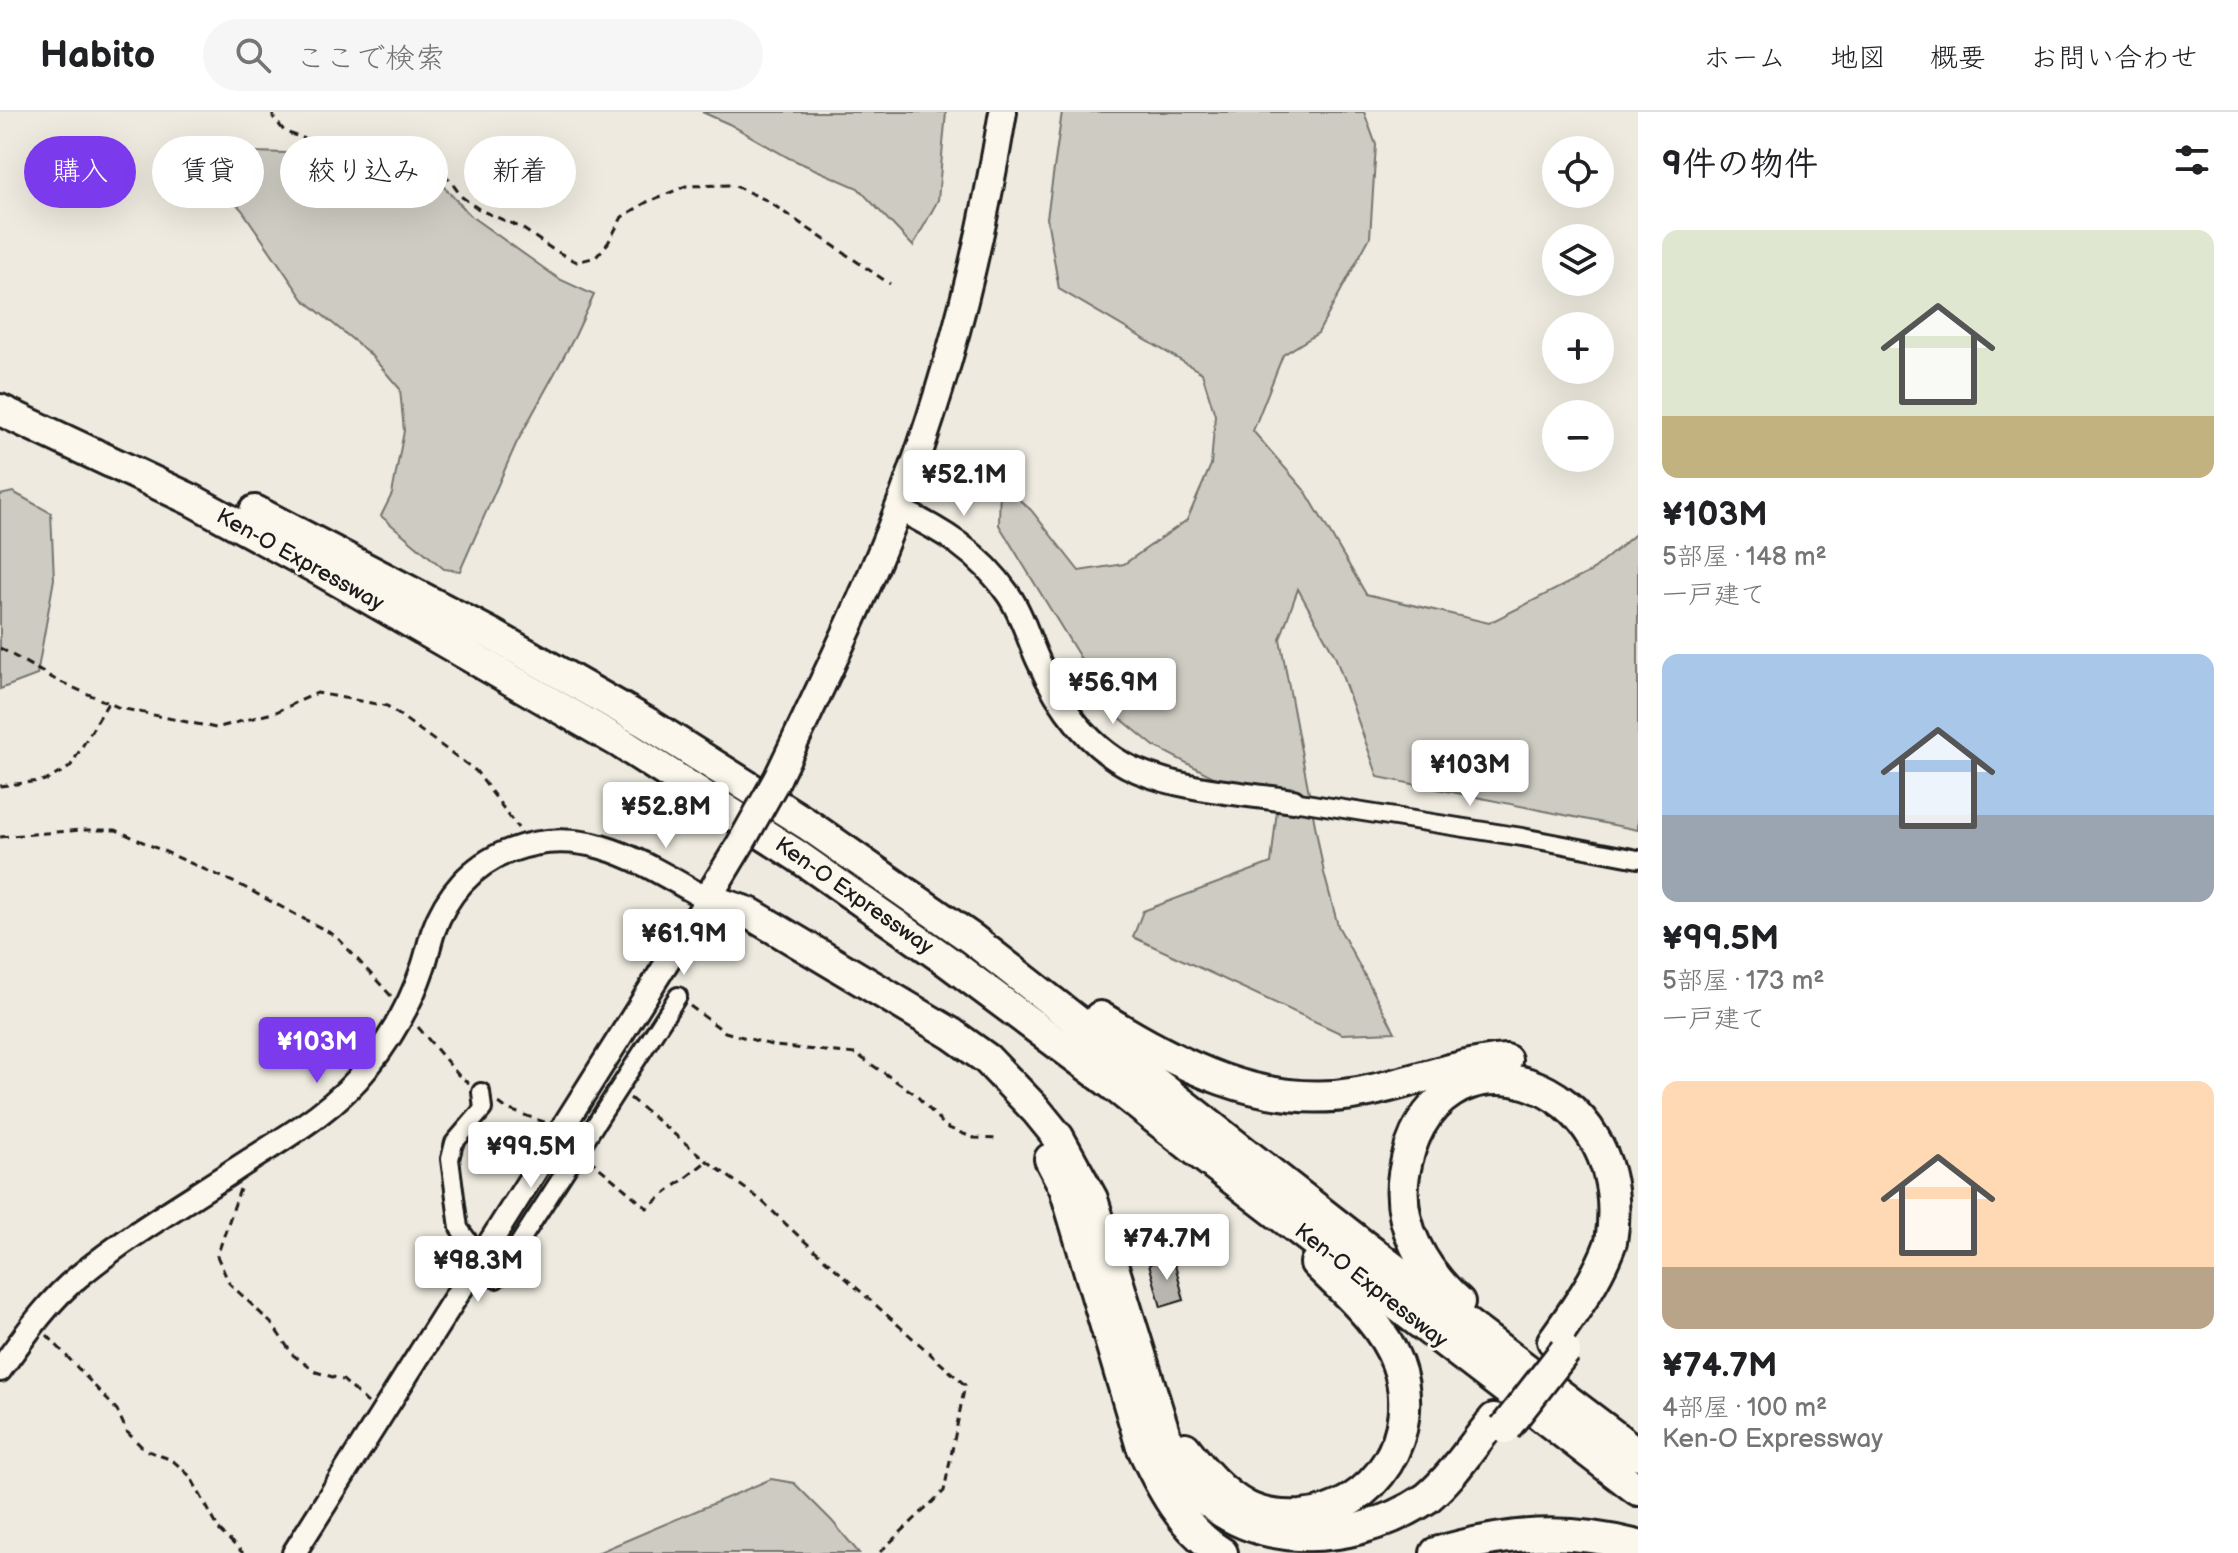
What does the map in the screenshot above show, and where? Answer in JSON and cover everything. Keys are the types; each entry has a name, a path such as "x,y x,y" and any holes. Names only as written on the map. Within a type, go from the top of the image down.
{"highway":[{"name":"Ken-O Expressway","path":"0,397 61,420 202,484 491,634 647,723 807,824 972,939 1364,1246 1638,1454"},
{"name":"Ken-O Expressway","path":"0,410 192,500 315,567 621,743 796,855 943,958 1112,1084 1638,1490"},
{"path":"707,899 751,936 1000,1083 1029,1114 1039,1141 1065,1188 1139,1390 1162,1473 1186,1504 1208,1525 1257,1553"},
{"path":"972,939 1188,1068 1260,1091 1307,1095 1356,1094 1476,1062 1529,1061 1560,1070"},
{"path":"1139,1390 1183,1478 1198,1496 1252,1532 1283,1542 1318,1544 1345,1540 1374,1531 1425,1500 1499,1423 1559,1346 1611,1241 1618,1215 1619,1189 1613,1150 1607,1134 1583,1105 1535,1080 1493,1080 1473,1085 1440,1104 1411,1142 1402,1190 1403,1212 1413,1243 1448,1292 1595,1422"},
{"path":"1139,1390 1205,1474 1247,1507 1266,1514 1313,1515 1350,1500 1375,1481 1395,1451 1401,1434 1404,1419 1401,1381 1384,1337 1367,1315 1299,1245 1251,1207 1204,1157"},
{"path":"1559,1346 1587,1323 1616,1276 1631,1240 1638,1200"},
{"path":"1139,1390 1141,1444 1156,1479 1196,1533 1222,1553"},
{"path":"1369,1553 1398,1539 1431,1515 1464,1479 1499,1423"},
{"path":"1436,1553 1474,1542 1554,1532 1588,1535 1638,1546"}],"main road":[{"path":"707,899 777,779 828,673 898,509 924,438 973,267 1003,112"}],"street":[{"path":"898,509 930,524 961,544 994,575 1018,611 1039,662 1064,709 1113,757 1137,771 1194,787 1522,837 1638,859"},
{"path":"0,1370 35,1323 76,1278 313,1120 367,1068 405,1012 444,908 459,886 479,866 529,844 568,840 604,846 622,853 707,899 294,1553"},
{"path":"481,1092 483,1109 454,1143 450,1159 459,1228 496,1279 678,996"}],"path":[{"path":"273,112 273,117 285,132 309,140 388,139 417,152 439,166 462,197 480,210 522,228 577,262 596,257 608,243 622,217 647,202 686,186 733,185 766,200 890,284"},
{"path":"0,648 56,680 120,708 216,728 276,712 317,693 387,706 476,771 529,844"},
{"path":"0,786 47,780 70,767 108,703"},
{"path":"0,837 116,830 242,886 336,936 460,1077 507,1109 544,1121 559,1133"},
{"path":"678,996 725,1032 775,1046 856,1054 915,1094 946,1127 974,1138 999,1139"},
{"path":"620,1089 707,1161 761,1200 965,1385 944,1491 879,1553"},
{"path":"580,1152 647,1208 707,1161"},
{"path":"238,1168 240,1190 217,1256 229,1283 271,1323 293,1355 316,1372 343,1380 380,1414"},
{"path":"35,1323 117,1410 127,1432 145,1450 172,1460 190,1476 220,1531 243,1553"}],"shaded area":[{"path":"702,112 946,112 938,200 913,246 858,188 789,158"},
{"path":"1062,112 1364,112 1376,145 1370,237 1318,333 1283,355 1253,431 1306,492 1366,594 1489,623 1590,572 1638,532 1638,830 1378,777 1335,656 1298,589 1280,639 1324,873 1338,926 1395,1032 1342,1034 1133,937 1143,911 1271,863 1277,810 1154,746 1114,713 999,525 1000,483 1031,510 1079,571 1124,564 1187,520 1211,465 1215,415 1202,373 1059,289 1047,218"},
{"path":"264,152 280,153 280,208 448,208 448,191 472,217 559,279 594,295 516,444 460,571 444,569 381,516 392,494 404,431 400,389 369,353 303,299 240,208 264,208"},
{"path":"13,492 51,513 54,579 37,675 0,689 0,495"},
{"path":"771,1479 794,1483 859,1553 597,1553"}],"building":[{"path":"1173,1257 1184,1300 1161,1307 1149,1264"}]}
